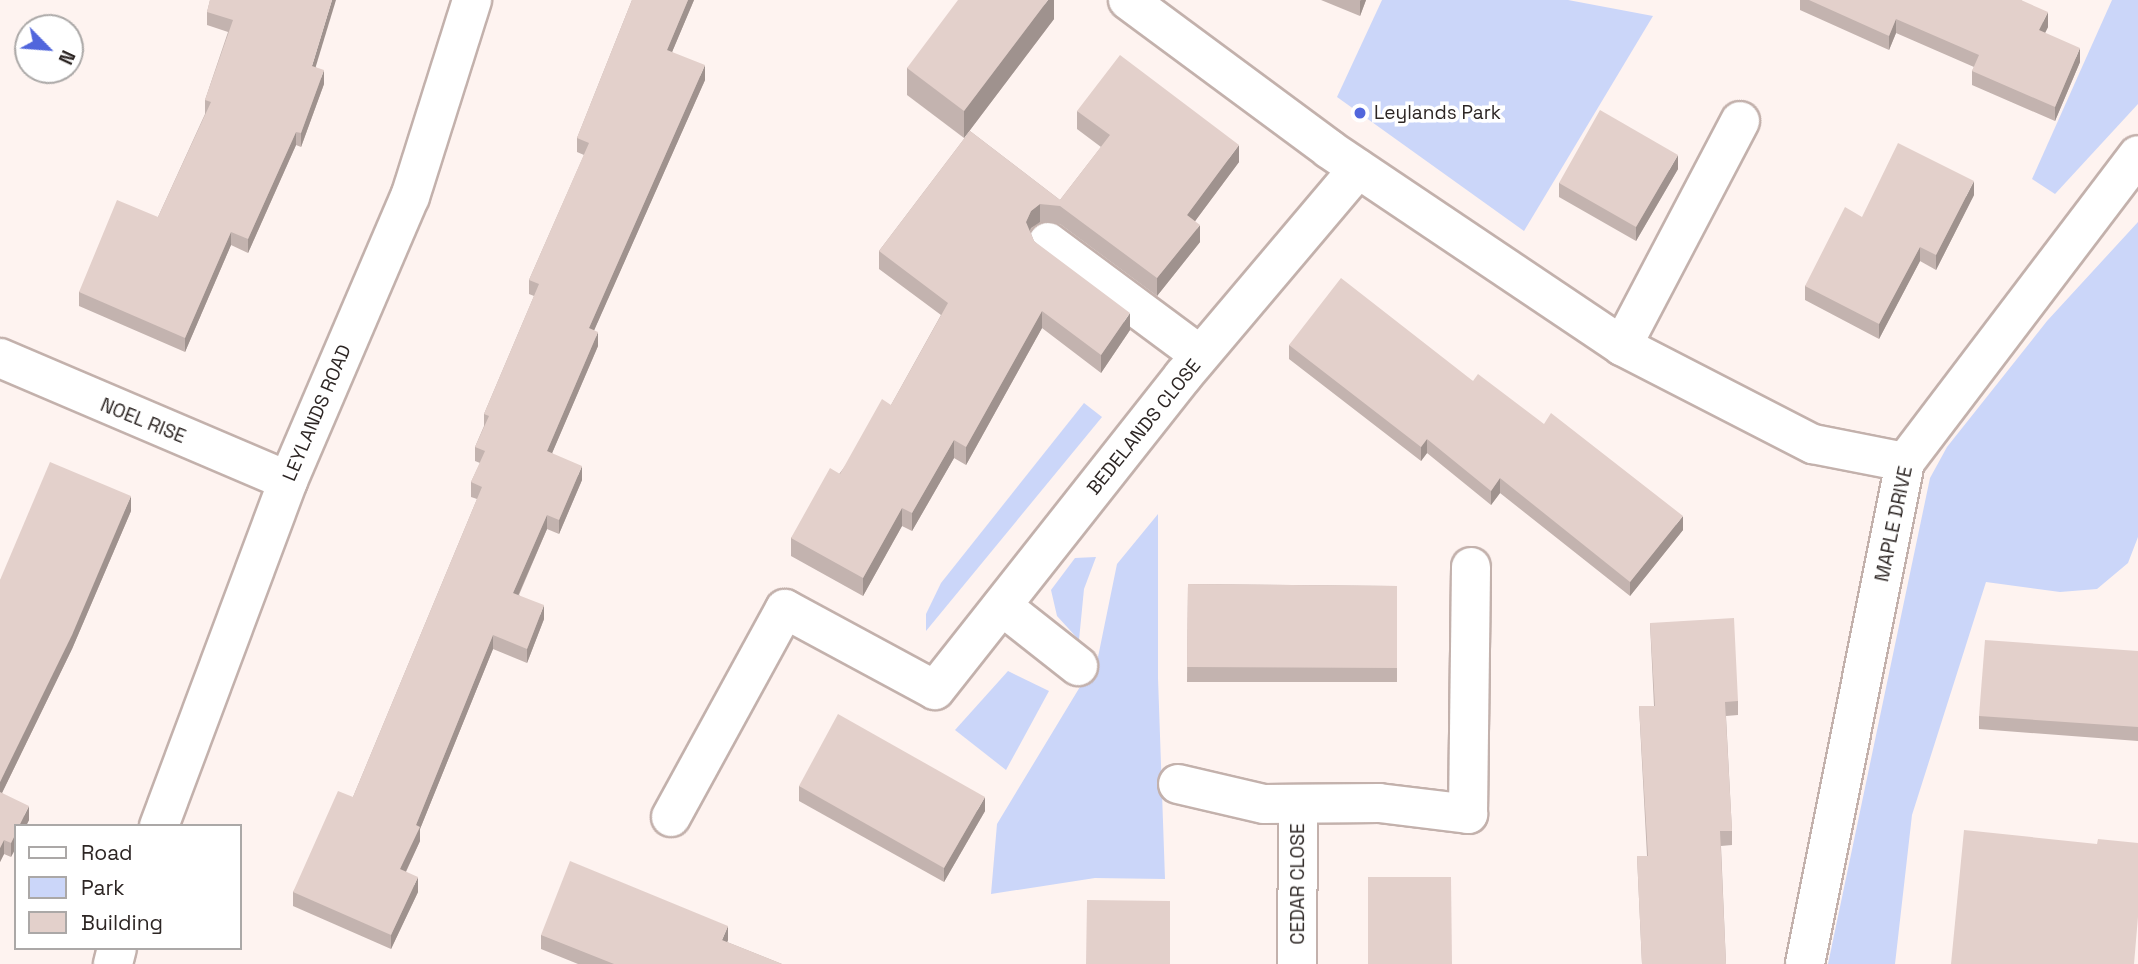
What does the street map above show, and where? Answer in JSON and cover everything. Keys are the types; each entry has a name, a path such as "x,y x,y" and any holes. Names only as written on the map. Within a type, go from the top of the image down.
{"street":[{"name":"LEYLANDS ROAD","path":"160,824 288,481 410,197 472,0"},
{"path":"1128,0 1358,169 1622,346 1812,444 1905,462"},
{"path":"1622,346 1740,121"},
{"name":"MAPLE DRIVE","path":"1805,964 1905,462 1965,377 2138,155"},
{"name":"BEDELANDS CLOSE","path":"671,817 785,608 935,690 1200,355 1358,169"},
{"path":"1048,242 1200,355"},
{"name":"NOEL RISE","path":"0,358 288,481"},
{"name":"CEDAR CLOSE","path":"1178,784 1264,804 1379,803 1468,814 1471,567"},
{"path":"1002,606 1078,666"},
{"name":"CEDAR CLOSE","path":"1297,964 1298,804"}],"green space":[{"path":"1382,0 1568,0 1653,16 1524,231 1337,97"},
{"path":"2112,0 2138,0 2138,104 2055,194 2032,179"},
{"path":"2138,222 2138,537 2128,563 2097,589 2060,592 1986,582 1912,815 1895,964 1828,964 1930,478 1947,447 2047,321"},
{"path":"1084,403 1102,417 926,631 926,614 941,583"},
{"path":"1158,514 1158,678 1165,879 1095,878 991,894 997,824 1098,657 1117,564"},
{"path":"1096,557 1084,589 1079,640 1057,616 1051,590 1075,558"},
{"path":"1008,671 1049,691 1006,770 955,730"}],"building":[{"path":"210,0 332,0 312,66 324,70 301,133 296,132 248,239 231,232 185,338 79,292 117,200 158,217 211,102 205,100 233,20 207,12"},
{"path":"632,0 688,0 667,50 705,65 589,328 598,332 547,451 582,466 559,520 547,515 513,593 544,605 527,649 493,635 416,825 420,827 400,869 418,877 391,935 293,892 338,791 353,797 482,487 471,482 485,451 475,447 489,416 484,414 539,284 529,280 589,143 577,138"},
{"path":"958,0 1048,0 964,111 907,68"},
{"path":"1809,0 2021,0 2048,12 2039,30 2080,48 2055,107 1972,71 1979,55 1896,19 1889,36"},
{"path":"1120,55 1239,145 1187,215 1200,225 1157,278 1060,206 1040,204 1031,211 1026,222 1034,241 1130,313 1101,355 1042,311 966,447 954,440 912,513 902,508 863,578 791,538 830,468 840,474 882,399 891,405 948,303 879,251 970,131 1060,200 1110,135 1077,111"},
{"path":"1600,110 1678,155 1636,227 1559,183"},
{"path":"1898,143 1974,181 1936,255 1920,247 1879,324 1805,286 1845,207 1862,217"},
{"path":"1341,278 1473,381 1478,374 1544,424 1551,413 1683,516 1630,582 1500,478 1491,491 1427,439 1421,447 1289,345"},
{"path":"50,462 131,496 72,635 0,782 0,580"},
{"path":"1188,584 1397,586 1397,668 1187,667"},
{"path":"1734,618 1738,701 1725,702 1732,831 1720,831 1726,964 1642,964 1637,856 1648,856 1639,706 1655,706 1650,623"},
{"path":"1985,640 2138,651 2138,727 1979,716"},
{"path":"838,714 985,797 944,868 799,786"},
{"path":"0,792 29,806 20,824 14,824 11,843 4,840 0,848"},
{"path":"1964,830 2097,844 2098,839 2138,843 2138,917 2134,964 1951,964"},
{"path":"570,861 728,926 722,940 782,964 614,964 541,935"},
{"path":"1368,877 1451,877 1452,964 1368,964"},
{"path":"1087,900 1170,901 1170,964 1086,964"}],"place":[{"name":"Leylands Park","path":"1360,113"}]}
